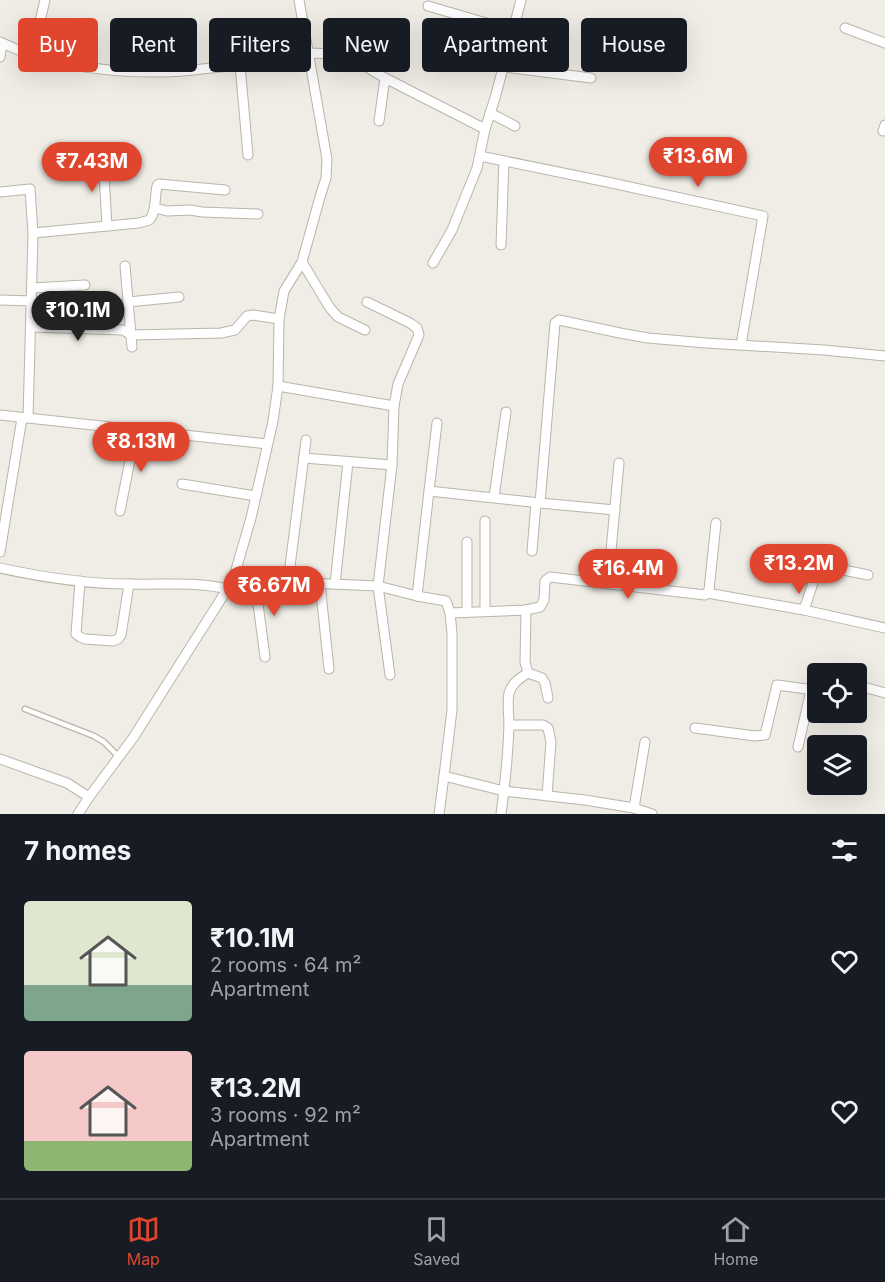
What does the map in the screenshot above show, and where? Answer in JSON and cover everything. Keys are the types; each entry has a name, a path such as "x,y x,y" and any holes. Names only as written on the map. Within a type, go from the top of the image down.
{"street":[{"path":"41,18 45,0"},
{"path":"299,0 302,18"},
{"path":"516,18 521,0"},
{"path":"428,6 469,18"},
{"path":"845,28 885,43"},
{"path":"0,57 1,43 18,50"},
{"path":"311,57 338,54 353,59 485,129"},
{"path":"98,68 146,72 209,68"},
{"path":"78,814 151,711 233,580 251,518 273,421 278,386 279,319 284,291 302,262 326,178 327,159 311,68"},
{"path":"241,72 248,155"},
{"path":"433,263 452,230 477,168 485,129 502,72"},
{"path":"544,72 591,78"},
{"path":"379,122 385,78"},
{"path":"490,113 515,126"},
{"path":"480,156 763,216 741,345"},
{"path":"103,158 107,226"},
{"path":"501,245 504,161"},
{"path":"33,233 149,220 155,208 159,184 225,190"},
{"path":"0,192 30,189 33,233 32,327 25,418 0,552"},
{"path":"155,208 167,211 258,214"},
{"path":"302,262 330,309 364,330"},
{"path":"125,266 132,347"},
{"path":"32,288 85,285"},
{"path":"128,302 179,297"},
{"path":"0,300 33,301"},
{"path":"367,302 410,323 417,328 419,335 398,384 394,406 392,465 378,586 390,675"},
{"path":"32,327 123,330 131,335 221,333 235,330 248,316 279,319"},
{"path":"532,551 557,321 648,338 885,356"},
{"path":"278,386 394,406"},
{"path":"494,498 506,412"},
{"path":"0,415 267,444"},
{"path":"417,596 437,423"},
{"path":"120,511 136,430"},
{"path":"288,582 306,440"},
{"path":"304,458 392,465"},
{"path":"335,584 348,462"},
{"path":"608,584 619,463"},
{"path":"182,484 256,496"},
{"path":"429,491 615,510"},
{"path":"485,611 486,521"},
{"path":"707,593 716,523"},
{"path":"467,542 467,612"},
{"path":"804,610 819,565 868,575"},
{"path":"0,568 80,581 129,585 192,583 227,589"},
{"path":"450,613 526,610 540,607 544,600 545,581 550,578 702,595 707,593 804,610 885,628"},
{"path":"233,580 378,586 446,601 452,633 452,710 439,814"},
{"path":"255,580 265,657"},
{"path":"80,581 76,634 85,639 95,640 113,641 121,635 129,585"},
{"path":"321,584 329,669"},
{"path":"526,610 525,663 528,673"},
{"path":"528,673 542,678 548,698"},
{"path":"501,814 509,725 509,694 518,679 528,673"},
{"path":"695,728 755,736 765,735 777,685 807,689"},
{"path":"867,687 884,690"},
{"path":"798,747 807,708"},
{"path":"509,725 543,725 548,728 551,742 547,796"},
{"path":"634,808 645,742"},
{"path":"0,759 67,783 89,797"},
{"path":"444,776 504,791 585,800 634,808 648,814"}],"lane":[{"path":"25,709 94,736 104,742 119,757"}]}
